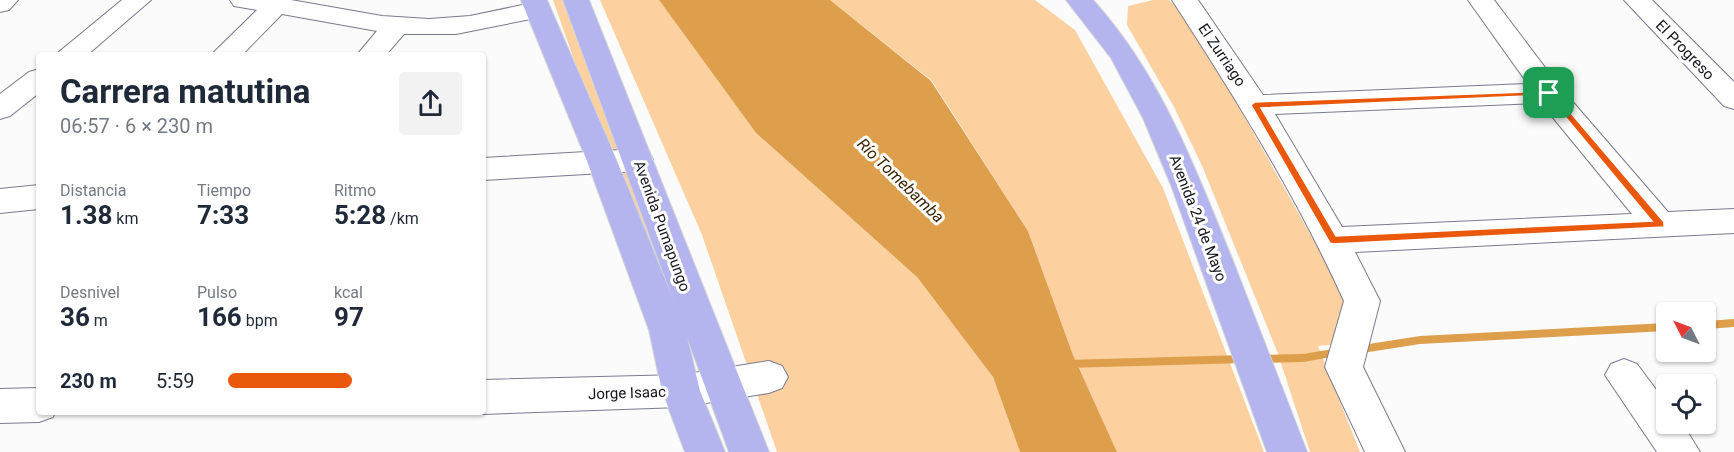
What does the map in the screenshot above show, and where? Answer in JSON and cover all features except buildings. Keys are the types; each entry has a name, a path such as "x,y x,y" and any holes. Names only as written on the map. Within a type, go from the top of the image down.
{"main road":[{"name":"Avenida Pumapungo","path":"576,0 721,384 749,452"},
{"name":"Avenida 24 de Mayo","path":"1084,1 1138,77 1175,156 1281,435"},
{"name":"Avenida Pumapungo","path":"535,5 602,161 668,330 681,391 705,452"}],"street":[{"path":"0,4 5,0"},
{"path":"73,52 138,0"},
{"path":"243,0 397,25 429,27 460,25 535,5"},
{"name":"El Zurriago","path":"1185,0 1255,105 1333,240 1362,301 1344,367 1385,452"},
{"path":"1481,0 1549,93 1660,225"},
{"name":"El Progreso","path":"1637,0 1734,99"},
{"path":"228,52 278,4"},
{"path":"373,52 397,25"},
{"path":"0,109 36,80"},
{"path":"1255,105 1549,93"},
{"path":"486,169 638,160"},
{"path":"0,201 36,197"},
{"path":"1333,240 1734,221"},
{"path":"1623,375 1680,452"},
{"name":"Jorge Isaac","path":"486,397 681,391 769,377"},
{"path":"0,406 36,405"}],"shaded area":[{"path":"553,0 564,0 620,158 692,343 676,349"},
{"path":"600,0 659,0 756,133 917,277 993,377 1020,452 777,452 702,235"},
{"path":"830,0 1035,0 1075,30 1163,188 1264,452 1117,452 1073,355 1028,231 932,81"},
{"path":"1153,0 1169,0 1183,13 1240,109 1370,341 1318,346 1360,452 1310,452 1277,351 1203,168 1174,107 1127,25 1128,6"}],"water":[{"name":"Río Tomebamba","path":"659,0 830,0 931,81 1028,231 1073,355 1117,452 1020,452 993,377 917,277 756,133"}],"waterway":[{"path":"1716,324 1734,323"},
{"path":"1356,350 1420,340 1656,328"},
{"path":"1261,359 1303,358 1339,352"},
{"path":"1066,364 1244,359"}],"route":[{"path":"1549,93 1660,225 1333,240 1255,105 1402,99 1549,93"}]}
